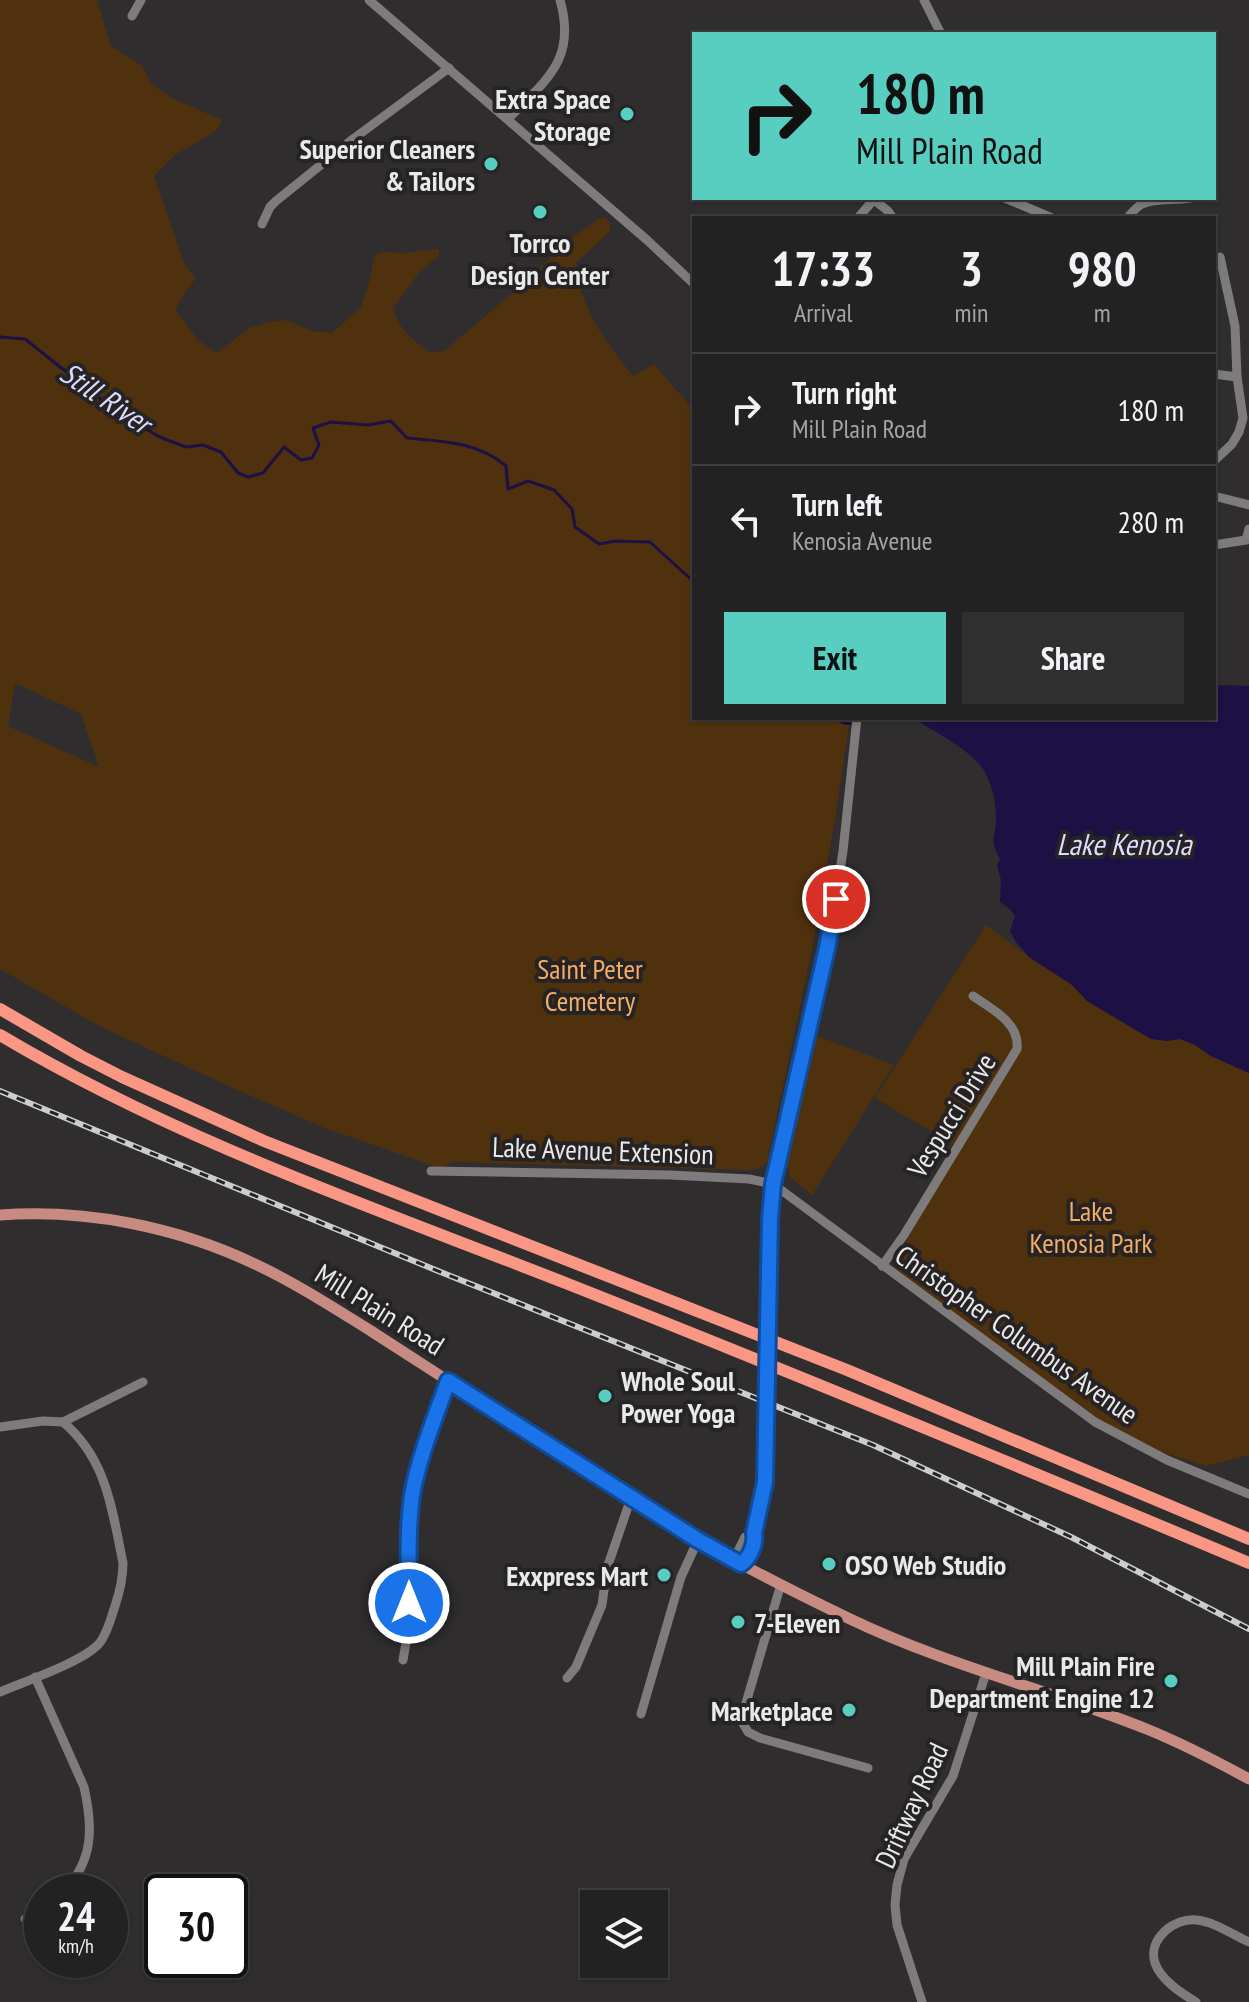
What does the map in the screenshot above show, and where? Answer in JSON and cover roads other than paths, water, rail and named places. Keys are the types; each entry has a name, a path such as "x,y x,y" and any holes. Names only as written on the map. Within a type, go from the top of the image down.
{"highway":[{"path":"0,1009 122,1077 264,1141 847,1370 1249,1539"},
{"path":"0,1035 114,1098 251,1159 772,1365 1249,1563"}],"main road":[{"name":"Mill Plain Road","path":"0,1215 77,1214 133,1224 194,1240 254,1263 311,1293 631,1498 741,1564 879,1632 1145,1729 1201,1753 1249,1779"}],"street":[{"path":"132,16 141,0"},
{"path":"369,0 692,282"},
{"path":"508,119 552,72 561,56 566,38 560,0"},
{"path":"924,0 940,32"},
{"path":"262,224 276,201 449,68"},
{"path":"860,216 873,200"},
{"path":"875,200 892,216"},
{"path":"1010,200 1047,216"},
{"path":"1129,216 1140,205 1179,200"},
{"path":"1216,459 1232,444 1241,425 1242,410 1235,326 1220,257"},
{"path":"1216,374 1237,377"},
{"path":"1216,497 1249,505"},
{"path":"1216,545 1246,540 1249,529"},
{"path":"741,1564 748,1559 755,1541 765,1482 773,1184 833,916 857,720"},
{"name":"Vespucci Drive","path":"882,1266 1017,1049 1010,1025 973,996"},
{"name":"Lake Avenue Extension","path":"431,1171 670,1175 749,1179 773,1184"},
{"name":"Christopher Columbus Avenue","path":"773,1184 1095,1422 1167,1460 1249,1494"},
{"path":"403,1660 408,1631 409,1520 413,1492 448,1381"},
{"path":"0,1427 43,1421 63,1422 143,1382"},
{"path":"0,1692 87,1655 100,1643 108,1628 123,1576 106,1483 79,1435 63,1422"},
{"path":"567,1678 576,1667 602,1605 607,1568 631,1498"},
{"path":"641,1714 681,1577 698,1540"},
{"path":"781,1584 741,1720 748,1732 760,1738 868,1768"},
{"name":"Driftway Road","path":"922,2002 897,1925 897,1885 904,1859 953,1776 986,1673"},
{"path":"35,1677 84,1787 90,1826 89,1848 76,1874"},
{"path":"1196,2002 1171,1984 1156,1966 1155,1951 1165,1931 1178,1922 1199,1920 1249,1942"}],"water":[{"name":"Lake Kenosia","path":"1216,685 1249,686 1249,1073 1180,1039 1151,1039 1087,1001 1072,985 1029,957 1010,931 1015,916 1000,902 1001,880 997,866 1000,859 993,842 996,811 987,776 966,751 916,720 1216,720"}],"waterway":[{"name":"Still River","path":"0,337 25,339 122,416 186,447 203,445 221,452 238,473 248,477 263,473 284,447 301,460 312,458 319,445 313,428 331,422 368,425 391,421 407,438 472,447 506,466 508,489 528,481 554,490 572,509 575,527 599,544 650,542 692,580"},
{"name":"Still River","path":"837,720 856,724"}],"railway":[{"path":"0,1091 873,1445 1071,1537 1249,1629"}],"place":[{"name":"Extra Space Storage","path":"627,114"},
{"name":"Superior Cleaners & Tailors","path":"491,164"},
{"name":"Torrco Design Center","path":"540,212"},
{"name":"Whole Soul Power Yoga","path":"605,1396"},
{"name":"OSO Web Studio","path":"829,1564"},
{"name":"Exxpress Mart","path":"664,1575"},
{"name":"7-Eleven","path":"738,1622"},
{"name":"Mill Plain Fire Department Engine 12","path":"1171,1681"},
{"name":"Marketplace","path":"849,1710"}],"park label":[{"name":"Saint Peter Cemetery","path":"590,984"},
{"name":"Lake Kenosia Park","path":"1091,1226"}]}
